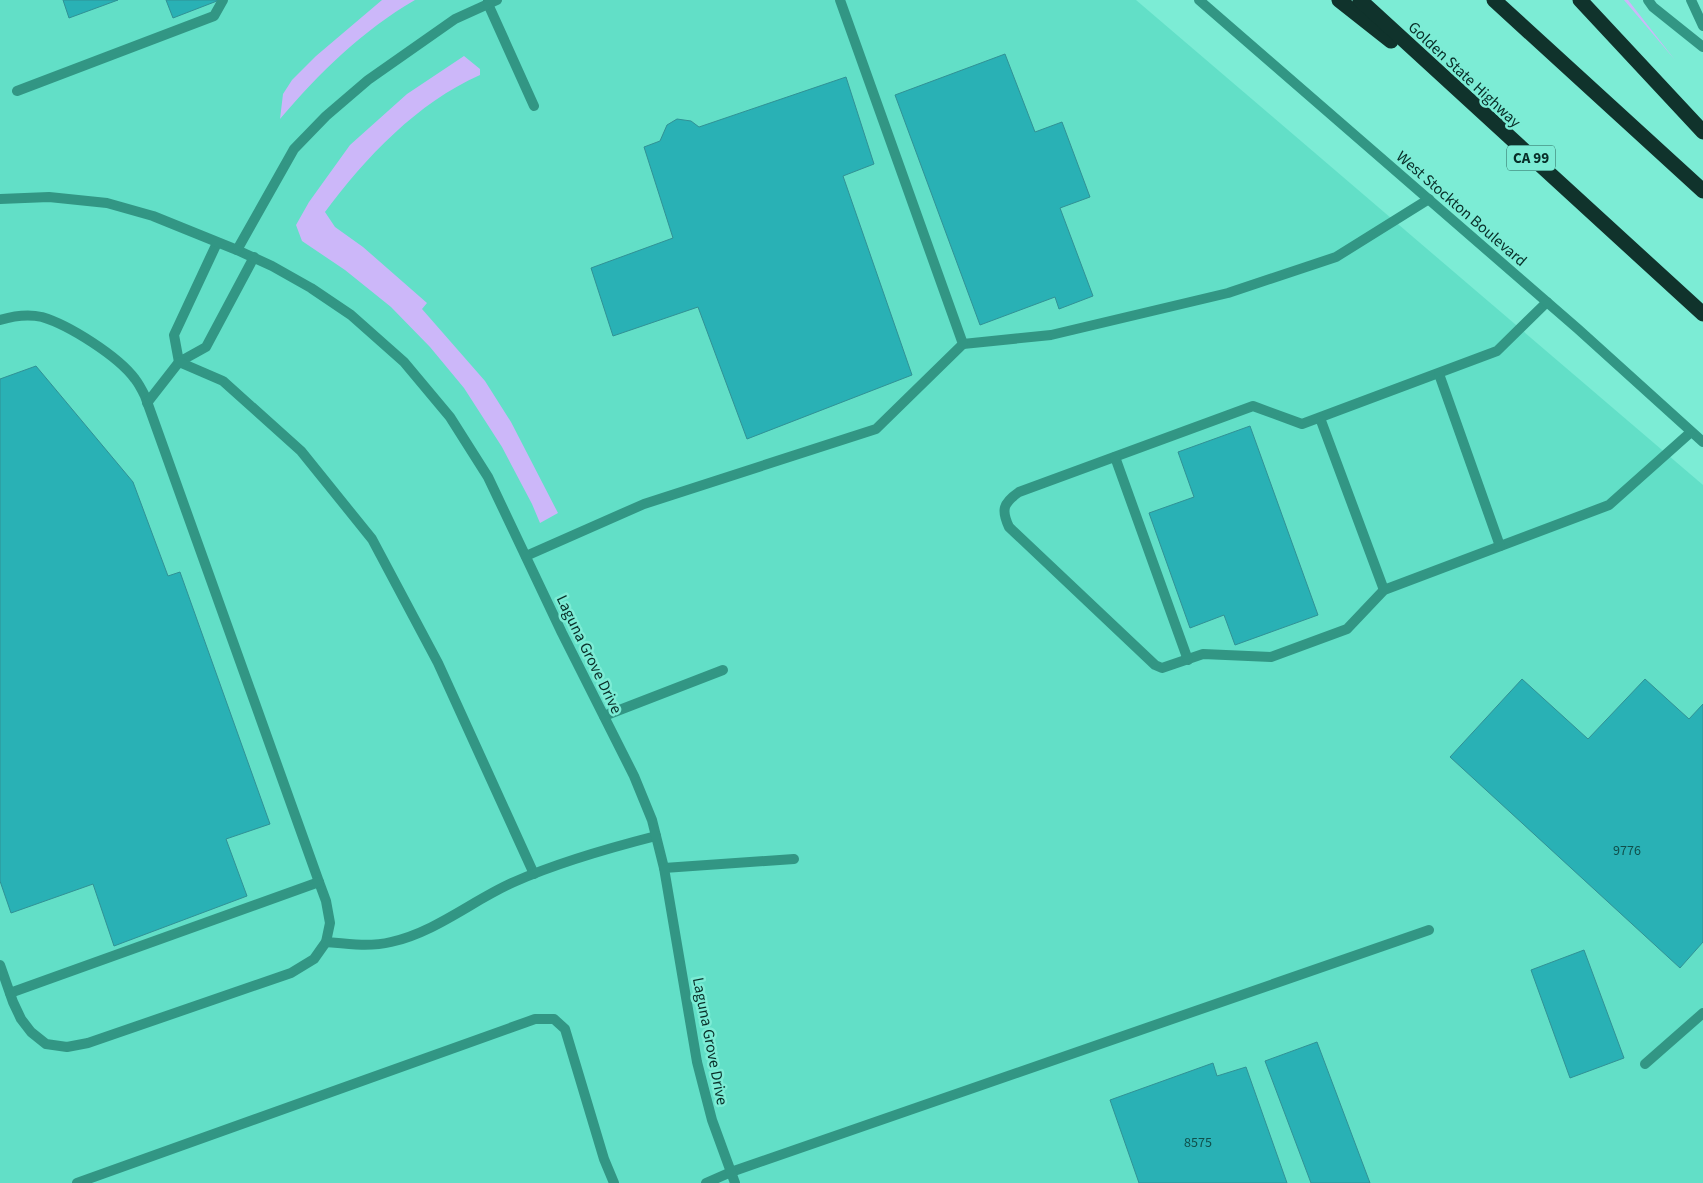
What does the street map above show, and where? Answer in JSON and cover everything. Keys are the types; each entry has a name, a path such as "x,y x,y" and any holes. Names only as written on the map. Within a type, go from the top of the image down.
{"highway":[{"path":"1339,0 1477,109"},
{"name":"Golden State Highway","path":"1360,0 1703,314"},
{"path":"1494,0 1703,190"},
{"path":"1580,0 1703,132"}],"street":[{"path":"17,91 214,16 223,0"},
{"path":"840,0 963,344"},
{"name":"West Stockton Boulevard","path":"1199,0 1547,302 1703,442"},
{"path":"1648,0 1653,7 1703,47"},
{"path":"1691,0 1703,26"},
{"path":"237,250 294,149 326,116 368,80 455,19 489,1 534,106"},
{"name":"Laguna Grove Drive","path":"0,199 49,197 108,203 153,216 254,257 311,288 350,315 404,362 450,417 488,477 634,776 656,836 664,868 697,1062 712,1120 735,1183"},
{"path":"526,556 644,504 876,429 963,344 1050,335 1228,293 1336,257 1429,199"},
{"path":"179,362 174,335 217,243"},
{"path":"148,403 179,362 206,347 254,257"},
{"path":"1547,302 1497,351 1439,374 1302,424 1253,406 1019,492 1010,498 1005,507 1004,517 1009,527 1155,664 1162,668 1203,654 1271,657 1347,629 1384,590 1609,505 1691,432"},
{"path":"0,320 27,315 42,317 93,342 135,378 148,403 326,901 330,923 326,942 314,960 291,973 139,1026 67,1047 46,1044 31,1032 21,1019 0,965"},
{"path":"179,362 223,382 301,452 372,539 438,663 534,874"},
{"path":"1439,374 1500,546"},
{"path":"1320,418 1384,590"},
{"path":"1115,457 1188,660"},
{"path":"604,716 723,670"},
{"path":"326,942 360,945 391,942 429,928 514,882 534,874 620,845 656,836"},
{"path":"664,868 794,859"},
{"path":"10,993 319,882"},
{"path":"706,1183 731,1172 1429,930"},
{"path":"1645,1064 1703,1013"},
{"path":"77,1183 535,1019 554,1019 564,1029 604,1159 614,1183"}],"shaded area":[{"path":"0,0 1136,0 1703,485 1703,1183 0,1183"},
{"path":"382,0 415,0 377,25 360,39 310,85 280,119 283,94 292,80 316,56"},
{"path":"1624,0 1628,0 1675,60"},
{"path":"464,56 480,69 480,75 435,100 394,133 358,171 325,212 335,227 363,247 427,303 422,309 485,381 511,422 558,513 540,523 502,447 464,388 430,347 391,307 345,270 302,241 296,225 309,202 350,145 407,94"}],"building":[{"path":"63,0 118,0 69,18"},
{"path":"166,0 217,0 217,1 173,18"},
{"path":"1005,54 1035,132 1062,122 1090,197 1060,208 1093,296 1059,309 1055,297 980,325 895,95"},
{"path":"846,77 874,164 843,176 912,375 747,439 698,307 613,336 591,268 673,238 644,147 660,141 667,125 677,119 691,121 699,127"},
{"path":"36,366 133,482 168,576 180,572 270,824 226,839 247,896 114,946 93,884 11,913 0,881 0,379"},
{"path":"1250,426 1318,615 1235,645 1224,615 1190,628 1149,513 1194,497 1178,452"},
{"path":"1522,679 1588,739 1645,679 1689,719 1703,704 1703,942 1680,968 1450,757"},
{"path":"1584,950 1624,1058 1570,1078 1531,970"},
{"path":"1317,1042 1370,1183 1311,1183 1265,1061"},
{"path":"1213,1063 1217,1076 1246,1067 1287,1183 1139,1183 1110,1100"}]}
